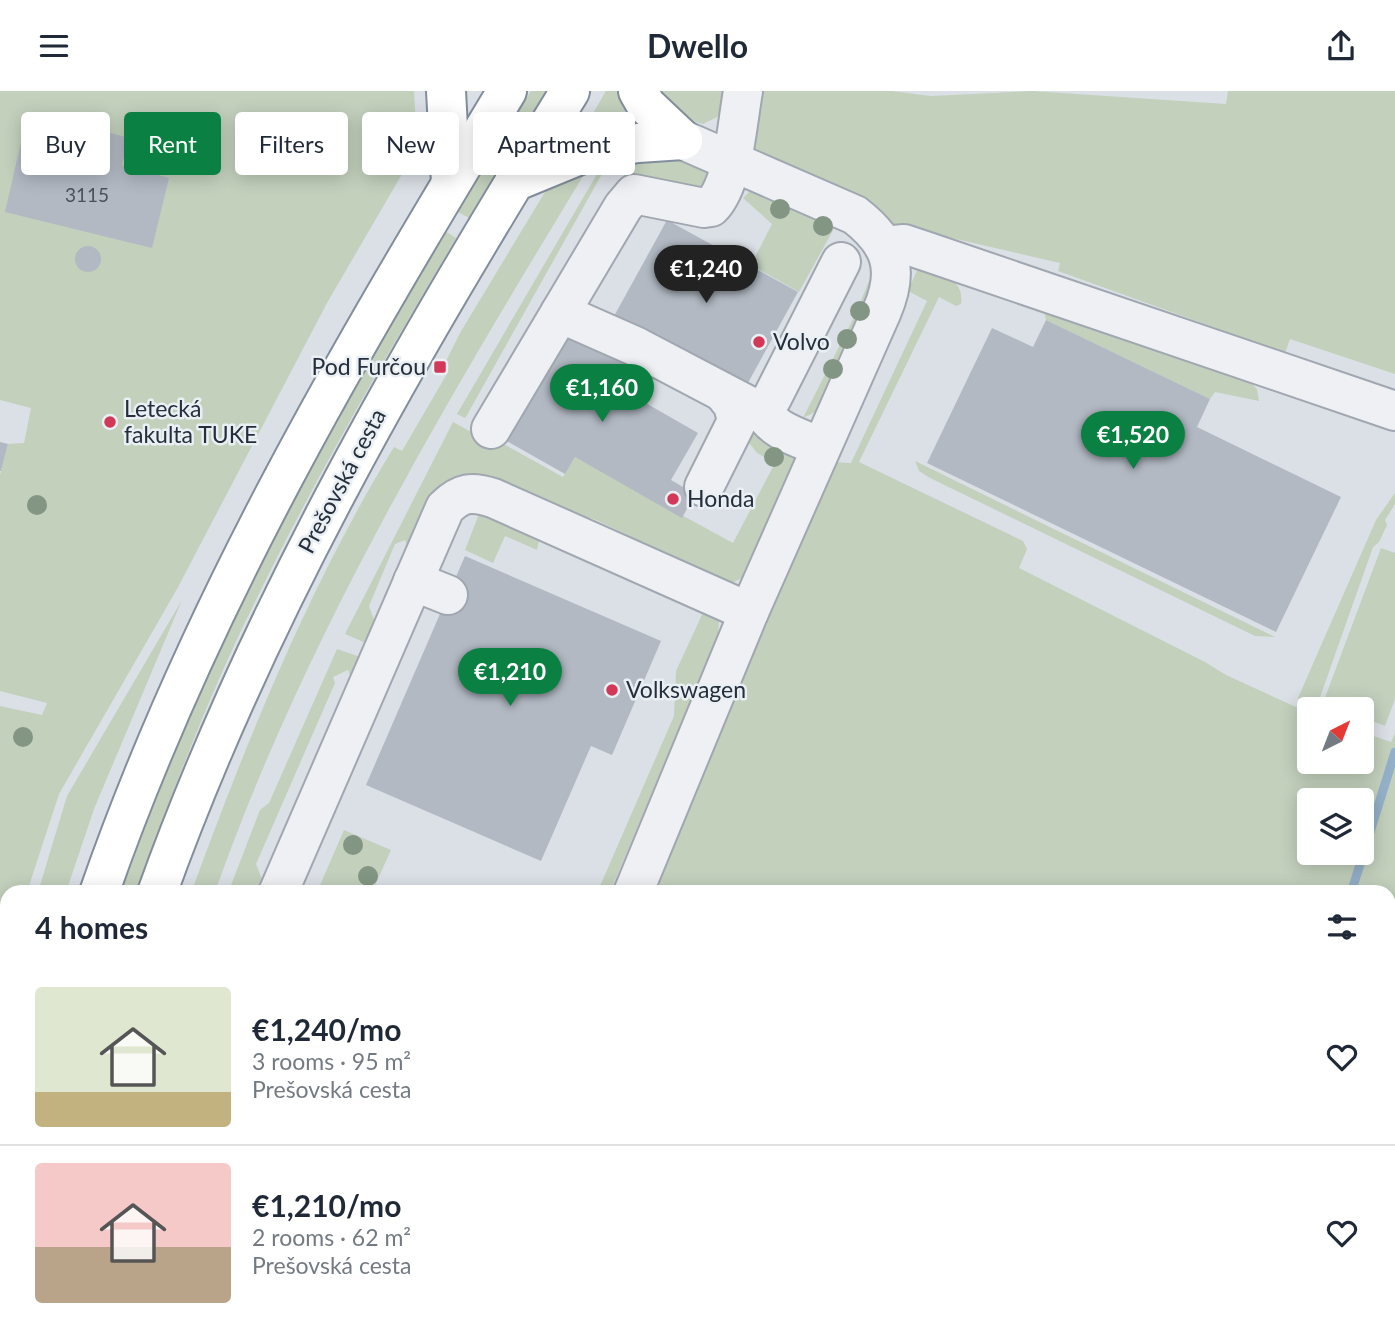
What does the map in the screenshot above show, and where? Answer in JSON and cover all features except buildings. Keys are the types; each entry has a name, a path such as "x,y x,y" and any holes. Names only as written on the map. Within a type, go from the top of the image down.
{"highway":[{"path":"446,91 451,183"},
{"path":"102,885 161,730 227,582 339,372 507,91"},
{"name":"Prešovská cesta","path":"160,885 236,693 299,560 358,448 570,91"},
{"path":"638,91 646,105 683,140"},
{"path":"514,183 592,150 683,140"}],"lane":[{"path":"491,429 629,198 643,194 711,207 726,184 743,91"},
{"path":"636,885 750,611 888,298 892,272 884,246 855,215 730,158 683,140"},
{"path":"884,246 904,244 928,251 1395,411"},
{"path":"762,409 772,398 841,263"},
{"path":"560,313 638,347 725,395 762,409 766,419 776,426 821,447"},
{"path":"704,487 737,421 733,405 725,395"},
{"path":"281,885 445,507 463,493 477,493 750,611"},
{"path":"413,581 448,595"}],"green space":[{"name":"Letecká fakulta TUKE","path":"0,91 414,91 415,112 362,112 362,175 401,175 327,303 177,589 59,794 29,885 0,885 0,706 42,715 47,703 0,691 0,475 8,444 24,443 31,408 0,400"},
{"path":"531,91 546,91 533,112 518,112"},
{"path":"606,91 625,91 630,102 625,112 594,112"},
{"path":"655,91 730,91 721,115 703,124 686,119"},
{"path":"757,91 891,91 931,96 1032,91 1226,104 1228,91 1395,91 1395,374 1290,339 1285,353 1058,271 1060,263 934,234 894,230 749,157"},
{"path":"663,158 689,162 705,170 708,179 697,188 671,187 631,175 635,175 635,160"},
{"path":"480,175 495,175 469,218 458,212"},
{"path":"570,175 584,175 434,428 337,610 292,702 251,796 218,885 194,885 257,721 307,609 363,500 394,447 402,451 448,372 442,369 460,333 548,187"},
{"path":"596,175 601,175 467,415 465,418 457,414"},
{"path":"750,191 843,225 857,234 868,246 877,268 877,277 819,410 803,418 857,311 874,268 860,241 837,223 799,292 751,265 772,224 743,198"},
{"path":"445,231 456,238 377,373 277,557 221,675 139,885 124,885 179,741 245,593 316,455"},
{"path":"917,270 948,278 959,288 961,304 956,306 939,297 859,462 1023,541 1027,549 1019,568 1226,675 1297,708 1297,774 1374,774 1374,736 1391,742 1395,733 1395,885 650,885 830,462 851,463 927,301 908,291"},
{"path":"1044,310 1247,379 1257,389 1259,401 1215,392 1210,399 1046,320"},
{"path":"453,422 497,446 500,442 563,477 575,457 733,543 775,463 757,453 747,440 752,425 793,449 798,465 746,576 730,584 652,553 630,536 596,520 484,485 413,559 405,540 395,544 369,606 380,636 375,647 345,634"},
{"path":"915,461 1275,637 1255,636 930,478 919,471"},
{"path":"1395,493 1395,504 1385,520 1387,525 1379,542 1373,547 1320,697 1298,697 1376,520"},
{"path":"479,514 539,540 537,550 505,536 493,563 465,550"},
{"path":"1381,548 1395,553 1395,699 1385,726 1374,722 1374,697 1325,697"},
{"path":"182,600 94,809 68,885 40,885 67,796"},
{"path":"706,606 719,618 718,637 613,885 600,885 674,716 676,671"},
{"path":"337,649 369,660 356,691 348,670 333,677 335,683 256,864 264,885 231,885 260,810 269,803"},
{"path":"344,830 391,850 375,885 320,885"}],"waterway":[{"path":"1353,885 1395,752"}],"place":[{"name":"Volvo","path":"759,342"},
{"name":"Pod Furčou","path":"440,367"},
{"name":"Letecká fakulta TUKE","path":"110,422"},
{"name":"Honda","path":"673,499"},
{"name":"Volkswagen","path":"612,690"}]}
